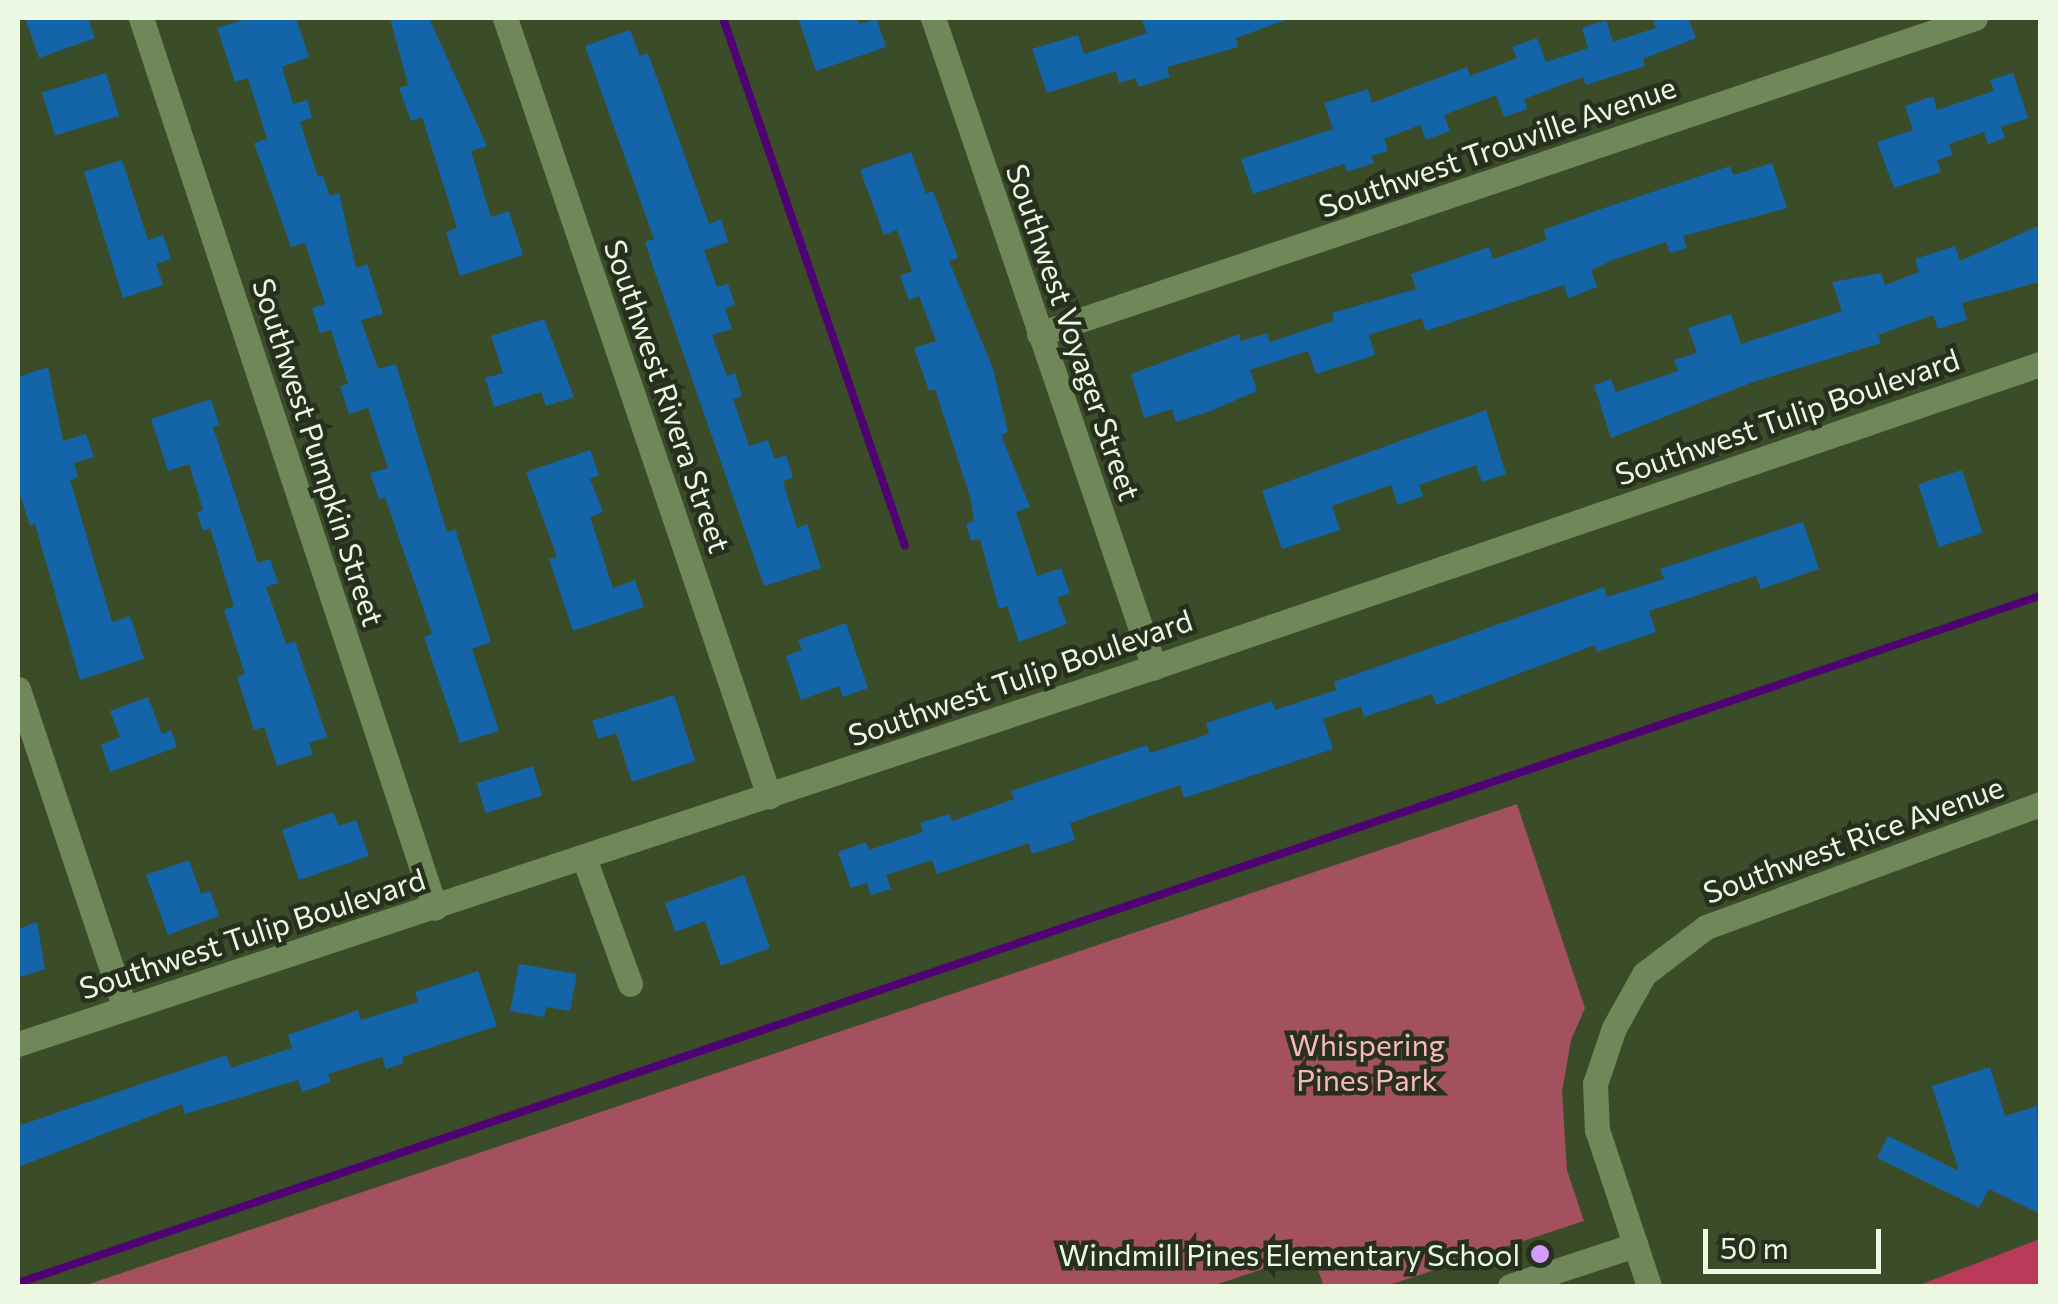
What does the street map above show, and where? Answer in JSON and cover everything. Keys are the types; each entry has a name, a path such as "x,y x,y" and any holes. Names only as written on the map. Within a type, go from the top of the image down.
{"street":[{"name":"Southwest Pumpkin Street","path":"141,18 435,908"},
{"name":"Southwest Rivera Street","path":"505,18 770,796"},
{"name":"Southwest Voyager Street","path":"933,18 1154,667"},
{"name":"Southwest Trouville Avenue","path":"1039,334 1976,18"},
{"name":"Southwest Tulip Boulevard","path":"18,1044 1154,667 2040,364"},
{"path":"18,689 125,1008"},
{"name":"Southwest Rice Avenue","path":"1649,1286 1597,1130 1595,1084 1614,1028 1644,974 1706,927 2040,804"},
{"path":"584,858 630,984"},
{"path":"1510,1286 1636,1245"}],"green space":[{"name":"Whispering Pines Park","path":"1517,804 1585,1008 1571,1040 1562,1092 1567,1170 1584,1221 1386,1286 1324,1286 1311,1253 1212,1286 83,1286"}],"shaded area":[{"path":"2040,1239 2040,1286 1917,1286"}],"building":[{"path":"25,18 88,18 95,38 39,58"},
{"path":"250,18 296,18 309,57 282,67 293,104 307,100 312,118 300,122 318,177 323,176 330,196 339,193 356,268 367,264 383,314 361,320 378,369 396,364 447,532 455,529 491,642 472,649 499,731 460,743 424,637 432,634 385,497 379,499 370,473 388,468 368,408 349,414 340,386 348,384 331,330 320,333 312,308 325,304 305,243 291,247 254,143 267,139 248,78 235,82 217,28"},
{"path":"390,18 429,18 487,146 471,151 491,217 509,211 523,255 460,276 446,232 457,228 422,117 411,121 399,88 408,85"},
{"path":"798,18 857,18 859,24 877,19 886,47 816,71"},
{"path":"1141,18 1286,20 1236,38 1238,47 1167,67 1170,77 1139,87 1135,78 1119,83 1116,71 1047,93 1032,49 1078,35 1084,54 1147,33"},
{"path":"1652,18 1688,18 1696,38 1643,59 1645,66 1586,85 1583,77 1524,99 1527,109 1504,117 1496,95 1444,115 1450,131 1426,140 1420,125 1384,139 1388,151 1371,156 1374,163 1347,172 1344,164 1253,194 1241,159 1333,129 1324,103 1368,89 1372,103 1467,67 1470,76 1517,58 1512,47 1537,38 1546,62 1588,48 1582,28 1606,20 1613,42 1656,28"},
{"path":"630,30 640,56 648,53 709,224 721,219 728,242 704,250 717,287 728,284 735,305 725,308 732,329 712,335 727,376 735,373 742,396 733,399 749,446 768,440 774,459 786,455 793,478 783,481 797,528 807,524 821,568 764,586 653,267 645,242 654,239 585,46"},
{"path":"106,73 119,116 55,136 42,93"},
{"path":"2013,73 2028,118 2001,127 2005,138 1988,144 1984,132 1949,144 1953,155 1937,160 1941,172 1894,188 1877,142 1913,130 1905,106 1933,96 1937,110 1994,91 1990,80"},
{"path":"911,152 926,194 933,191 958,258 949,261 993,369 1008,432 1001,435 1030,507 1016,512 1037,576 1061,568 1070,593 1057,598 1067,624 1019,642 1007,606 999,609 980,539 971,541 966,524 974,521 971,500 935,389 929,391 914,348 936,341 919,296 909,300 900,276 912,271 897,230 884,235 860,170"},
{"path":"122,160 148,240 163,235 171,259 156,264 163,285 123,298 84,172"},
{"path":"1772,163 1787,208 1683,236 1687,248 1670,253 1666,242 1613,260 1591,270 1597,287 1568,298 1564,285 1426,331 1422,318 1369,335 1375,355 1316,374 1308,351 1250,370 1257,391 1208,412 1176,422 1172,409 1144,418 1131,374 1239,334 1241,341 1267,333 1270,342 1334,321 1332,313 1416,289 1411,274 1489,247 1493,259 1547,240 1543,230 1595,211 1730,166 1733,175"},
{"path":"2040,225 2040,282 1962,303 1967,320 1938,329 1933,315 1878,335 1881,343 1753,382 1611,438 1594,385 1611,379 1616,392 1678,371 1674,360 1697,353 1688,328 1731,314 1741,344 1842,311 1832,282 1881,273 1885,285 1919,272 1915,259 1955,246 1960,261"},
{"path":"544,319 574,397 546,406 541,392 494,407 485,378 503,373 491,336"},
{"path":"48,367 63,441 86,434 94,457 74,463 78,477 70,480 112,622 130,616 144,659 80,680 35,524 30,526 18,489 18,377"},
{"path":"211,399 219,425 213,427 258,563 270,559 278,583 266,587 286,644 295,641 327,737 309,743 313,754 277,766 264,727 254,730 237,677 245,674 224,610 234,606 210,528 203,531 197,512 203,510 189,464 168,471 151,419"},
{"path":"1486,410 1506,474 1482,482 1476,465 1419,485 1423,496 1398,505 1391,485 1332,506 1340,530 1282,549 1262,491"},
{"path":"590,450 599,475 590,479 603,512 590,517 613,588 635,580 644,607 573,631 549,559 557,557 526,472"},
{"path":"1962,470 1982,533 1939,547 1918,484"},
{"path":"1803,522 1819,569 1761,589 1756,576 1649,611 1656,632 1597,652 1595,645 1436,705 1432,694 1364,717 1361,706 1323,719 1333,749 1184,798 1180,785 1070,823 1075,840 1032,854 1029,843 937,874 932,860 886,875 891,889 871,895 867,883 851,888 838,852 866,842 869,850 923,832 920,823 949,814 952,821 1014,799 1011,791 1147,745 1150,753 1209,734 1206,723 1272,701 1275,710 1336,690 1334,682 1604,587 1607,597 1664,579 1660,569"},
{"path":"846,623 868,688 843,697 839,686 801,700 786,656 802,650 798,640"},
{"path":"674,695 695,761 632,782 616,733 598,739 592,721"},
{"path":"148,697 162,734 171,730 177,747 110,772 101,745 120,737 110,711"},
{"path":"533,766 542,796 486,813 477,783"},
{"path":"333,812 339,826 356,820 369,856 299,880 282,830"},
{"path":"189,860 201,894 210,891 219,916 168,935 146,875"},
{"path":"744,875 770,948 721,966 705,921 675,932 665,903"},
{"path":"37,922 45,969 18,978 18,929"},
{"path":"519,964 577,974 570,1011 546,1007 544,1017 510,1011"},
{"path":"478,971 497,1026 402,1057 404,1063 386,1069 382,1057 328,1074 331,1082 302,1092 298,1080 185,1114 182,1104 18,1167 18,1126 226,1055 231,1068 292,1048 288,1035 358,1010 361,1020 418,1002 415,992"},
{"path":"1990,1067 2005,1116 2037,1106 2040,1214 1989,1189 1979,1208 1877,1158 1888,1136 1959,1171 1932,1086"}],"waterway":[{"path":"723,18 905,546"},
{"path":"18,1283 2040,596"}],"place":[{"name":"Windmill Pines Elementary School","path":"1540,1254"}]}
